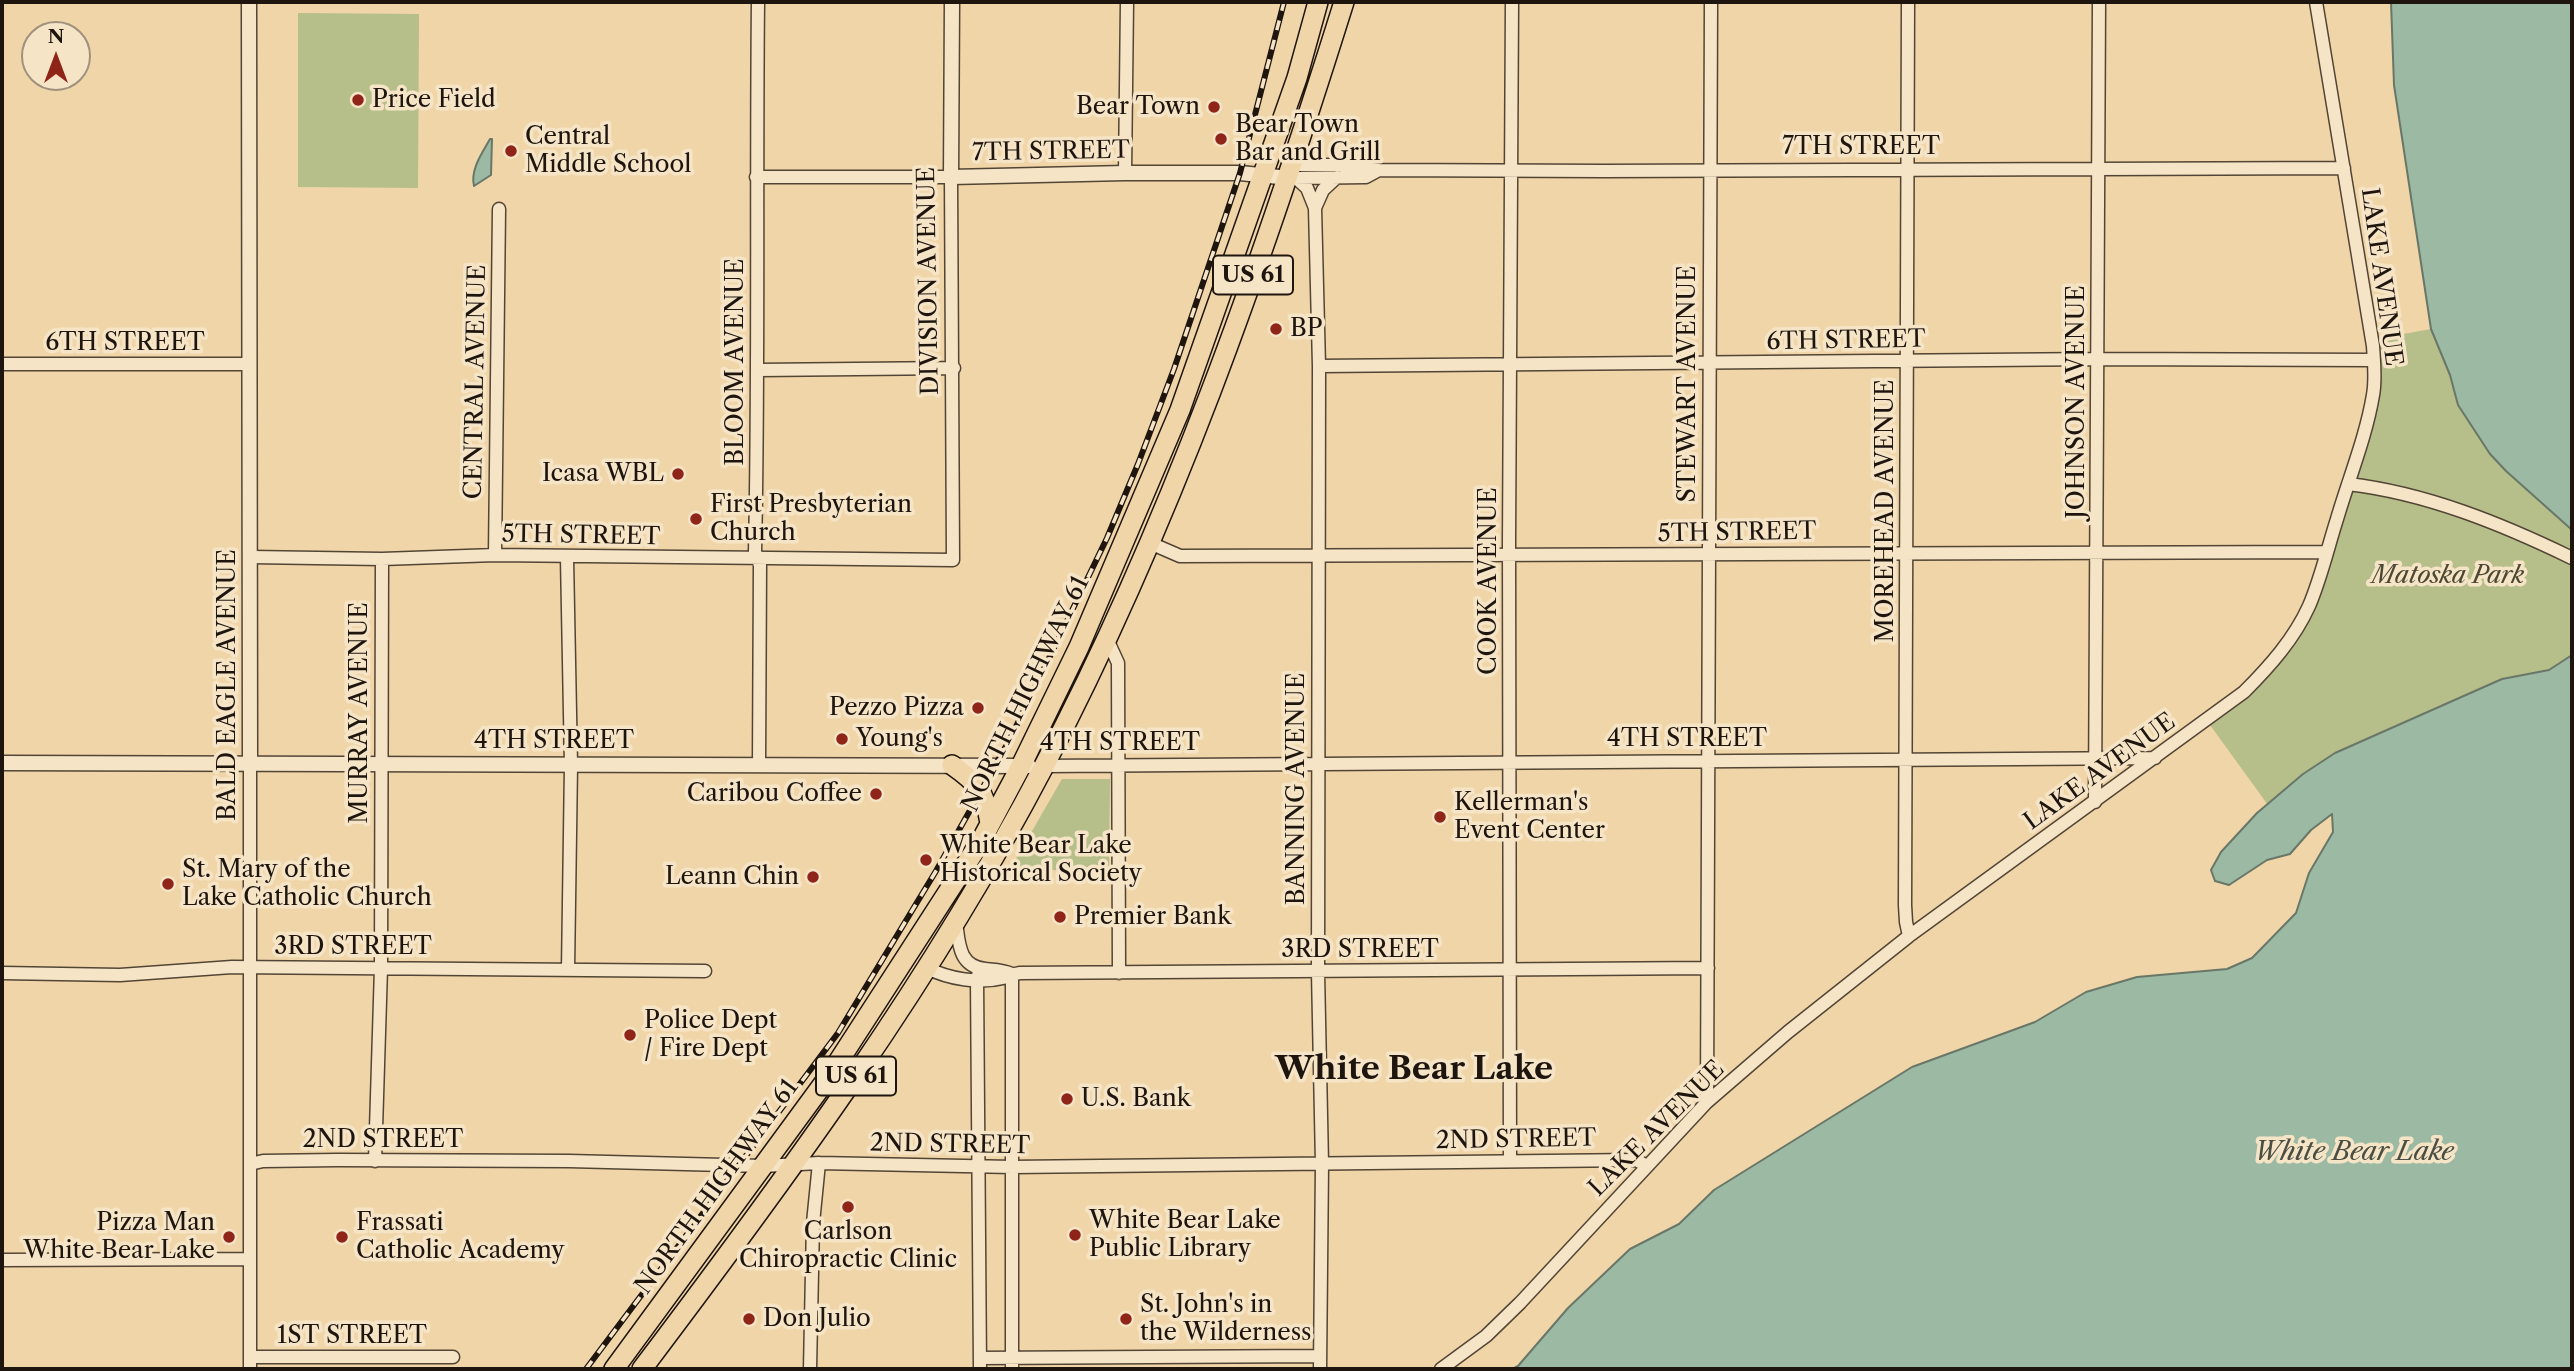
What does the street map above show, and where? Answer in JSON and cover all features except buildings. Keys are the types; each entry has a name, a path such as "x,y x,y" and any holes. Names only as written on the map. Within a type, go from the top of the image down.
{"main road":[{"name":"NORTH HIGHWAY 61","path":"614,1369 829,1076 922,933 990,823 1021,766 1079,647 1139,512 1180,410 1297,78 1318,2"},
{"name":"NORTH HIGHWAY 61","path":"642,1369 793,1166 926,968 1000,847 1045,766 1107,639 1203,415 1292,174 1345,2"},
{"path":"1139,512 1139,529 1142,537 1150,543"},
{"path":"952,765 978,786 986,800 990,823"},
{"path":"922,933 926,968"}],"street":[{"name":"BALD EAGLE AVENUE","path":"249,2 250,1363"},
{"name":"BLOOM AVENUE","path":"758,2 755,552 760,565 758,764"},
{"name":"DIVISION AVENUE","path":"952,2 953,560"},
{"path":"1125,173 1127,2"},
{"name":"COOK AVENUE","path":"1510,1160 1511,2"},
{"name":"STEWART AVENUE","path":"1707,1102 1710,2"},
{"name":"MOREHEAD AVENUE","path":"1908,2 1905,905 1909,936"},
{"name":"JOHNSON AVENUE","path":"2095,802 2099,2"},
{"name":"LAKE AVENUE","path":"1441,1369 1486,1336 1520,1303 1707,1102 1829,998 1909,936 2244,692 2268,668 2291,636 2309,606 2374,393 2374,360 2316,2"},
{"name":"7TH STREET","path":"1292,174 1338,165 1378,170 1710,171 2097,167 2344,168"},
{"name":"7TH STREET","path":"756,177 951,177 1125,173 1366,177 1378,170"},
{"path":"1292,174 1307,188 1315,208"},
{"path":"1315,208 1323,190 1337,177"},
{"name":"BANNING AVENUE","path":"1315,208 1319,366 1318,971 1322,1164 1320,1363"},
{"name":"CENTRAL AVENUE","path":"495,555 499,209"},
{"name":"6TH STREET","path":"1319,366 2098,359 2374,360"},
{"name":"6TH STREET","path":"2,364 248,365"},
{"path":"758,370 954,368"},
{"path":"2348,484 2422,499 2469,514 2572,558"},
{"name":"5TH STREET","path":"1150,543 1180,556 2327,552"},
{"name":"5TH STREET","path":"251,557 382,559 495,555 567,558 953,560"},
{"path":"567,558 571,765 568,970"},
{"name":"MURRAY AVENUE","path":"375,1161 381,968 382,559"},
{"path":"1107,639 1118,663 1119,973"},
{"name":"4TH STREET","path":"2,763 1045,766 2155,758"},
{"path":"955,919 961,954 979,974 980,1363 1320,1363"},
{"name":"3RD STREET","path":"2,973 120,975 232,967 705,971"},
{"name":"3RD STREET","path":"926,968 941,975 979,974 1003,978 1012,974 1708,968"},
{"path":"1012,974 1012,1363"},
{"name":"2ND STREET","path":"250,1164 263,1161 569,1161 764,1166 819,1163 1012,1167 1636,1160 1647,1166"},
{"path":"810,1369 813,1223 819,1163"},
{"path":"2,1260 250,1259"},
{"name":"1ST STREET","path":"250,1363 381,1363 453,1357"}],"green space":[{"name":"Price Field","path":"298,13 419,14 418,188 298,187"},
{"name":"Matoska Park","path":"2431,329 2450,376 2458,405 2490,454 2572,530 2572,655 2549,670 2502,679 2335,753 2268,805 2210,725 2276,666 2301,631 2321,590 2378,392 2376,339"},
{"path":"1062,779 1110,779 1109,869 1009,871"}],"water":[{"path":"2391,2 2572,2 2572,530 2490,454 2458,405 2450,375 2431,329 2394,85"},
{"path":"490,139 491,175 474,186 475,168"},
{"name":"White Bear Lake","path":"2572,655 2572,1369 1512,1369 1518,1366 1568,1308 1630,1249 1679,1224 1714,1190 1912,1067 2035,1022 2086,992 2137,977 2227,969 2252,958 2296,913 2309,873 2333,832 2332,814 2311,830 2290,854 2267,860 2229,885 2215,881 2211,870 2221,852 2257,813 2303,774 2335,753 2502,679 2549,670"}],"railway":[{"path":"586,1369 838,1033 936,871 1010,739 1107,538 1174,369 1240,173 1284,2"}],"place":[{"name":"Price Field","path":"358,100"},
{"name":"Bear Town","path":"1214,107"},
{"name":"Bear Town Bar and Grill","path":"1221,139"},
{"name":"Central Middle School","path":"511,151"},
{"name":"BP","path":"1276,329"},
{"name":"Icasa WBL","path":"678,474"},
{"name":"First Presbyterian Church","path":"696,519"},
{"name":"Pezzo Pizza","path":"978,708"},
{"name":"Young's","path":"842,739"},
{"name":"Caribou Coffee","path":"876,794"},
{"name":"Kellerman's Event Center","path":"1440,817"},
{"name":"White Bear Lake Historical Society","path":"926,860"},
{"name":"Leann Chin","path":"813,877"},
{"name":"St. Mary of the Lake Catholic Church","path":"168,884"},
{"name":"Premier Bank","path":"1060,917"},
{"name":"Police Dept / Fire Dept","path":"630,1035"},
{"name":"U.S. Bank","path":"1067,1099"},
{"name":"Carlson Chiropractic Clinic","path":"848,1207"},
{"name":"White Bear Lake Public Library","path":"1075,1235"},
{"name":"Pizza Man White Bear Lake","path":"229,1237"},
{"name":"Frassati Catholic Academy","path":"342,1237"},
{"name":"Don Julio","path":"749,1319"},
{"name":"St. John's in the Wilderness","path":"1126,1319"}],"district":[{"name":"White Bear Lake","path":"1414,1070"}]}
